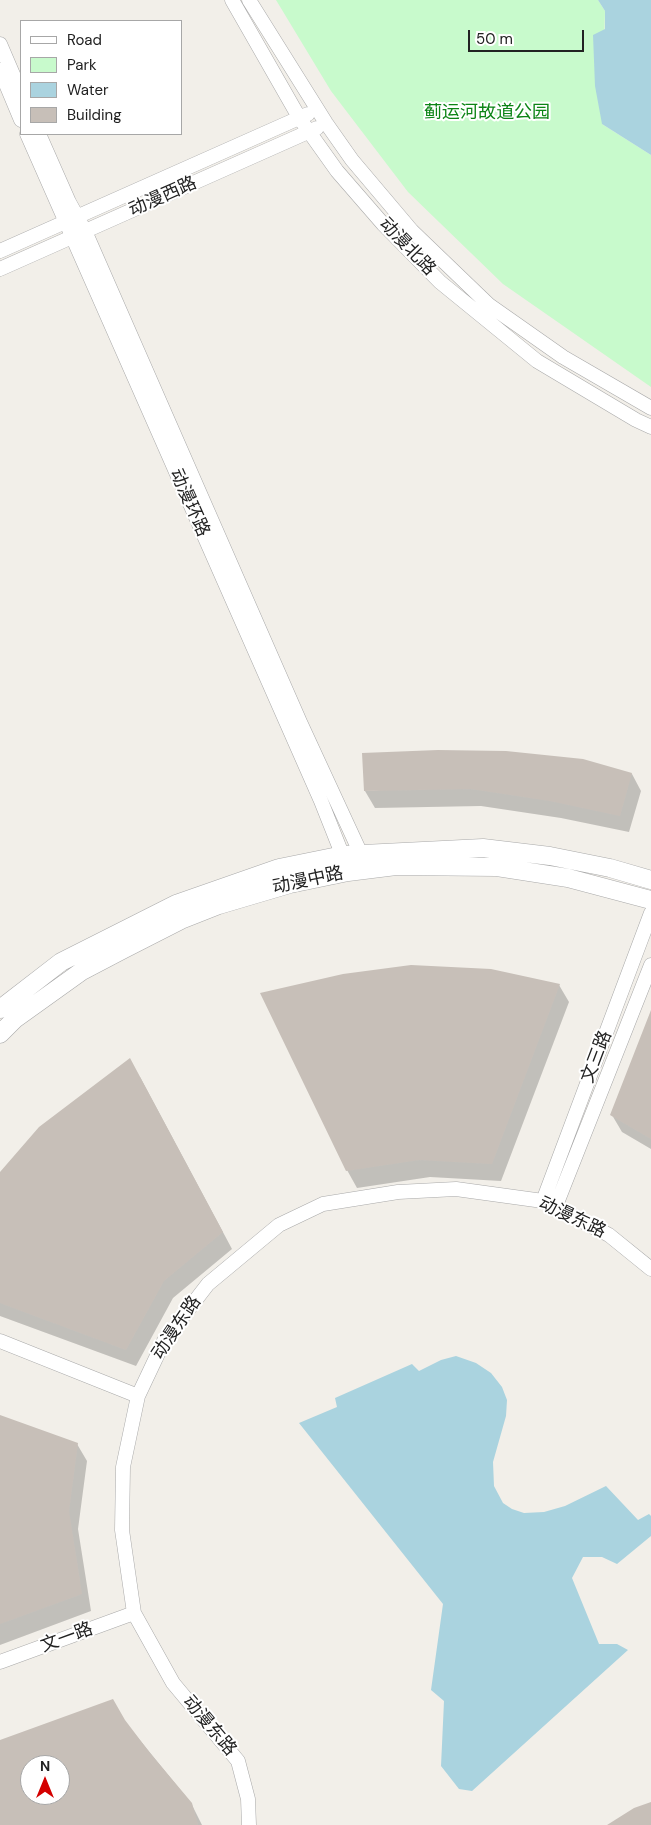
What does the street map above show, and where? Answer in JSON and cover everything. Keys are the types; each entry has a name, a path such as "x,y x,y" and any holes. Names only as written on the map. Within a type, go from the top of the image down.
{"street":[{"name":"动漫北路","path":"232,0 300,119 337,171 383,224 440,282 537,361 651,427"},
{"name":"动漫北路","path":"249,0 326,123 352,160 412,230 489,305 563,357 651,408"},
{"path":"0,44 20,91"},
{"path":"0,70 20,118"},
{"name":"动漫西路","path":"0,251 300,119 317,109"},
{"name":"动漫西路","path":"0,269 310,132 326,123"},
{"name":"动漫环路","path":"28,135 78,234 352,854 356,871"},
{"name":"动漫环路","path":"39,135 71,219"},
{"name":"动漫中路","path":"1,1005 61,962 176,904 279,868 352,854 483,848 550,856 610,868 651,880"},
{"name":"动漫中路","path":"0,1032 82,971 181,920 219,904 266,890 356,871 405,866 498,867 568,878 651,900"},
{"name":"文三路","path":"549,1204 651,914"},
{"name":"文三路","path":"549,1204 651,965"},
{"path":"1,1005 15,1019"},
{"name":"动漫东路","path":"250,1825 248,1799 238,1761 173,1683 134,1613 122,1530 123,1468 138,1396 164,1341 208,1284 279,1225 324,1204 398,1192 456,1189 549,1204 609,1235 651,1269"},
{"path":"0,1341 138,1396"},
{"name":"文一路","path":"0,1662 134,1613"}],"green space":[{"name":"蓟运河故道公园","path":"276,0 598,0 605,11 602,124 651,155 651,387 503,284 408,192 331,91"}],"water":[{"path":"598,0 651,0 651,155 602,124 595,86 593,35 605,29 605,11"},
{"path":"456,1356 476,1363 491,1373 502,1387 507,1400 506,1416 493,1462 494,1486 503,1503 512,1509 524,1513 544,1512 565,1506 606,1486 638,1520 649,1514 651,1516 651,1536 617,1564 602,1557 583,1557 572,1578 599,1644 617,1644 628,1650 472,1791 459,1789 441,1766 444,1701 431,1690 443,1604 299,1423 337,1407 335,1398 412,1364 419,1371 441,1360"}],"building":[{"path":"438,750 506,751 583,759 632,773 620,816 550,801 471,789 364,791 362,753"},
{"path":"411,965 491,969 560,984 492,1164 419,1160 346,1171 260,993 343,974"},
{"path":"651,1010 651,1139 610,1115"},
{"path":"130,1058 223,1232 164,1281 126,1350 0,1303 0,1172 39,1127"},
{"path":"0,1415 78,1443 69,1511 82,1594 0,1624"},
{"path":"113,1699 125,1720 150,1753 192,1803 198,1825 0,1825 0,1740"},
{"path":"651,1802 651,1825 607,1825 634,1808"}]}
